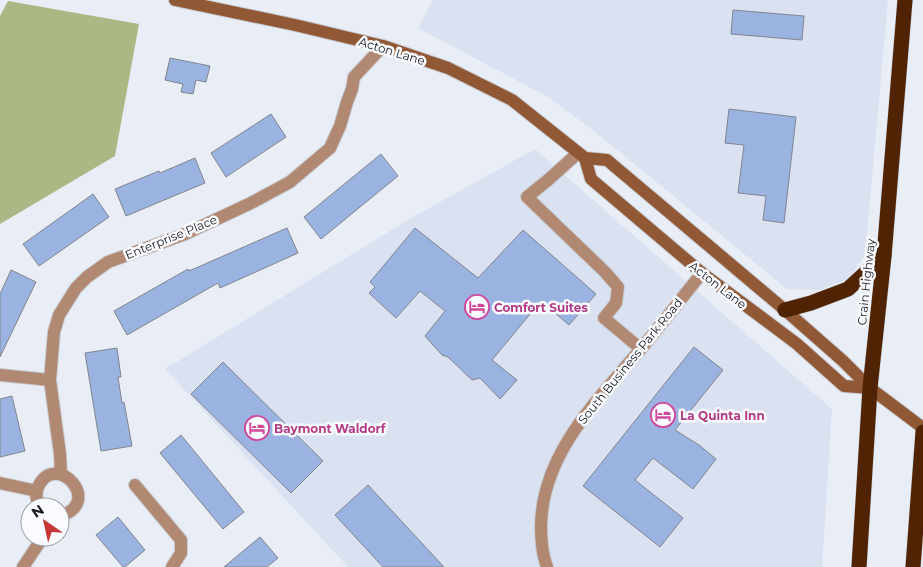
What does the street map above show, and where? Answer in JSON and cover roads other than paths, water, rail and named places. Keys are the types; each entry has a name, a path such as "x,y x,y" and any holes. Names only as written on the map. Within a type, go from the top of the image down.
{"highway":[{"name":"Crain Highway","path":"859,567 870,388 884,256 905,0"},
{"path":"785,310 811,303 848,289 884,256"},
{"path":"913,567 923,432"}],"main road":[{"name":"Acton Lane","path":"175,0 295,25 383,46 448,68 512,100 582,155 607,160 843,360 870,388 923,428"},
{"name":"Acton Lane","path":"582,155 591,179 702,273 797,344 844,386 870,388"}],"street":[{"name":"Enterprise Place","path":"61,474 50,380 54,332 59,315 76,288 87,277 108,262 185,234 251,203 290,182 330,148 340,126 352,89 354,76 383,46"},
{"path":"582,155 527,197 605,272 618,287 616,304 604,318 641,349"},
{"name":"South Business Park Road","path":"547,567 543,556 541,510 554,464 574,430 596,399 641,349 702,273"},
{"path":"0,375 50,380"},
{"path":"36,497 36,491 43,480 48,476 61,474 72,480 78,492 76,505 70,511"},
{"path":"0,483 36,491"},
{"path":"135,485 181,540 181,553 172,567"},
{"path":"23,567 36,547"}],"place":[{"name":"Comfort Suites","path":"477,307"},
{"name":"La Quinta Inn","path":"663,415"},
{"name":"Baymont Waldorf","path":"257,428"}]}
